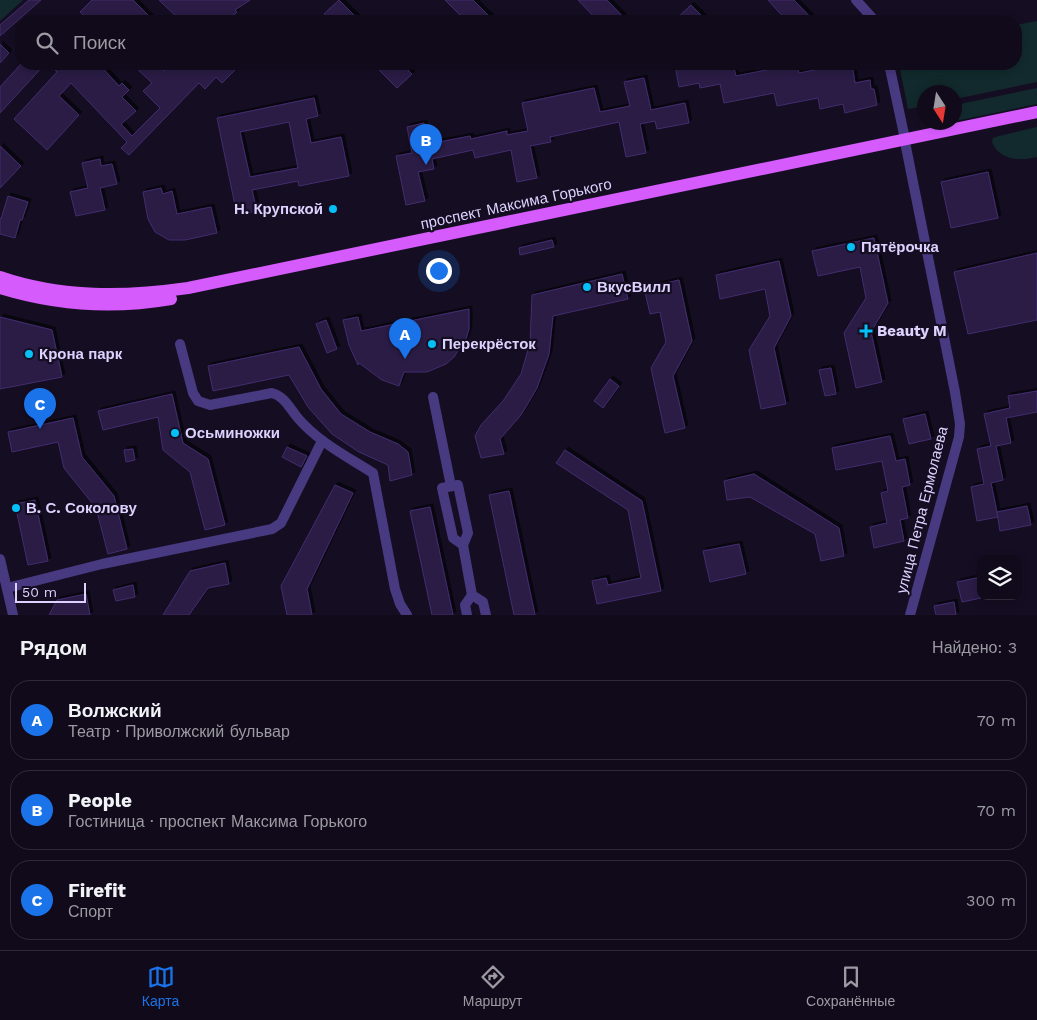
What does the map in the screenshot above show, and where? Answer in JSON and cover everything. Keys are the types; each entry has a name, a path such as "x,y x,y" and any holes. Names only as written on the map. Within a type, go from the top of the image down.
{"main road":[{"name":"проспект Максима Горького","path":"0,288 28,296 70,302 127,305 157,297 612,205 905,143 1037,112"},
{"name":"проспект Максима Горького","path":"905,143 1037,120"},
{"name":"проспект Максима Горького","path":"0,277 30,286 74,293 157,297"}],"street":[{"path":"856,0 870,15"},
{"name":"улица Петра Ермолаева","path":"890,70 960,424 959,437 910,615"},
{"path":"180,344 193,393 198,401 210,405 272,393 280,395 298,418 322,441 373,473 395,588 400,604 407,615"},
{"path":"433,397 451,486"},
{"path":"7,588 102,564 272,530 280,523 322,441"},
{"path":"462,545 453,538 442,488 458,485 468,533 462,545 472,595 465,606 467,615"},
{"path":"0,559 13,615"},
{"path":"472,595 484,602 486,615"}],"green space":[{"path":"0,0 23,0 0,21"},
{"path":"1037,21 1037,82 962,98 962,85 917,85 917,107 908,109 900,70 1022,70 1022,24"},
{"path":"1037,88 1037,104 962,120 962,104"},
{"path":"1037,127 1037,157 1017,159 1005,156 1000,153 992,142 993,138 999,136"}],"building":[{"path":"29,0 41,0 24,15 15,15 15,23 0,36 0,25"},
{"path":"92,0 133,0 148,15 83,15 80,12"},
{"path":"159,0 250,0 235,10 237,12 234,15 175,15"},
{"path":"339,0 354,15 325,15"},
{"path":"445,0 473,0 488,15 460,15"},
{"path":"578,0 607,0 621,15 592,15"},
{"path":"768,0 794,0 808,15 782,15"},
{"path":"691,5 701,15 680,15"},
{"path":"0,44 9,53 0,63"},
{"path":"16,70 39,70 0,113 0,87"},
{"path":"55,70 104,70 119,86 122,83 129,90 122,97 136,111 121,124 132,136 160,108 143,91 152,83 138,70 235,70 222,83 216,77 205,89 199,83 129,155 121,148 127,142 71,83 59,96 79,115 47,150 14,119 57,72"},
{"path":"379,70 408,70 412,74 397,88"},
{"path":"676,70 734,70 736,76 766,70 798,70 799,73 814,70 853,70 855,83 870,80 877,105 845,113 843,104 820,109 818,98 777,106 774,93 724,103 720,84 700,88 699,83 679,87"},
{"path":"644,78 651,110 685,103 689,123 657,129 655,121 640,124 646,153 626,157 619,122 550,137 551,142 530,146 537,178 517,182 511,150 475,158 473,150 432,159 434,169 418,172 425,201 406,205 396,156 412,153 407,127 424,123 429,144 470,136 471,139 507,131 507,135 528,131 522,103 594,88 600,112 630,106 624,82"},
{"path":"314,98 318,116 306,119 311,143 341,137 349,176 299,186 298,181 252,190 257,211 237,215 217,118","holes":["289,122 298,168 250,177 240,132"]},
{"path":"0,146 21,166 0,188"},
{"path":"100,159 101,166 112,164 117,184 100,188 105,210 76,216 70,192 88,188 82,163"},
{"path":"988,172 998,218 951,228 941,182"},
{"path":"161,188 163,194 172,191 177,214 211,207 217,233 185,240 169,240 155,232 148,219 143,192"},
{"path":"8,196 28,202 15,238 0,234 0,218"},
{"path":"874,238 888,303 871,332 882,382 856,388 844,333 866,298 860,267 818,276 812,251"},
{"path":"552,240 554,247 520,255 519,248"},
{"path":"1037,253 1037,320 968,334 954,272"},
{"path":"779,261 791,316 774,348 786,404 761,409 749,350 770,316 765,289 720,299 716,275"},
{"path":"622,274 628,299 553,316 549,354 537,388 521,415 500,439 504,454 481,458 475,436 481,425 503,401 521,374 530,343 532,295"},
{"path":"679,280 692,341 673,376 685,428 665,433 651,368 666,342 660,312 650,314 644,288"},
{"path":"469,309 469,329 466,339 454,357 446,364 427,372 404,372 399,386 382,380 359,363 358,365 349,345 343,320 358,317 361,331"},
{"name":"Крона парк","path":"0,317 52,330 62,377 0,389"},
{"path":"326,320 337,349 327,353 316,324"},
{"path":"299,347 321,389 341,414 370,432 398,444 408,452 412,475 390,481 388,465 359,452 332,434 308,407 289,375 213,391 208,366"},
{"path":"831,368 836,394 825,396 819,370"},
{"path":"610,379 619,386 603,408 594,401"},
{"path":"1037,391 1037,412 1006,418 1011,443 996,446 1003,480 991,483 998,517 977,521 971,487 984,484 977,449 991,446 984,414 1010,408 1008,396"},
{"path":"172,394 183,443 208,459 225,525 205,530 190,472 163,450 158,417 103,430 98,411"},
{"path":"925,414 931,439 909,444 903,419"},
{"path":"73,418 82,457 114,496 127,549 108,554 96,508 64,468 58,442 12,452 8,432"},
{"path":"890,436 896,461 905,459 910,485 902,487 908,518 900,520 904,541 874,548 870,527 887,523 881,493 888,491 882,461 836,470 832,448"},
{"path":"287,447 307,456 301,467 282,457"},
{"path":"133,449 135,460 126,462 124,450"},
{"path":"565,450 642,501 661,591 597,604 592,581 606,578 608,585 641,578 628,510 556,463"},
{"path":"754,474 839,528 844,556 821,561 815,534 750,497 727,500 724,481"},
{"path":"335,485 353,493 307,589 312,615 287,615 281,586"},
{"path":"509,491 535,615 514,615 489,495"},
{"path":"35,500 48,561 28,565 15,504"},
{"path":"1027,506 1031,525 1000,531 997,512"},
{"path":"430,507 453,615 432,615 410,511"},
{"path":"739,544 746,574 710,582 703,551"},
{"path":"225,563 229,584 208,588 189,615 163,615 190,571"},
{"path":"977,578 977,599 962,602 957,582"},
{"path":"133,585 135,597 116,601 113,590"},
{"path":"86,594 90,615 49,615 57,600"},
{"path":"954,602 956,615 936,615 934,606"}],"place":[{"name":"People","path":"426,165"},
{"name":"Н. Крупской","path":"333,209"},
{"name":"Пятёрочка","path":"851,247"},
{"name":"ВкусВилл","path":"587,287"},
{"name":"Beauty M","path":"866,331"},
{"name":"Перекрёсток","path":"432,344"},
{"name":"Крона парк","path":"29,354"},
{"name":"Волжский","path":"405,359"},
{"name":"Firefit","path":"40,429"},
{"name":"Осьминожки","path":"175,433"},
{"name":"В. С. Соколову","path":"16,508"}]}
